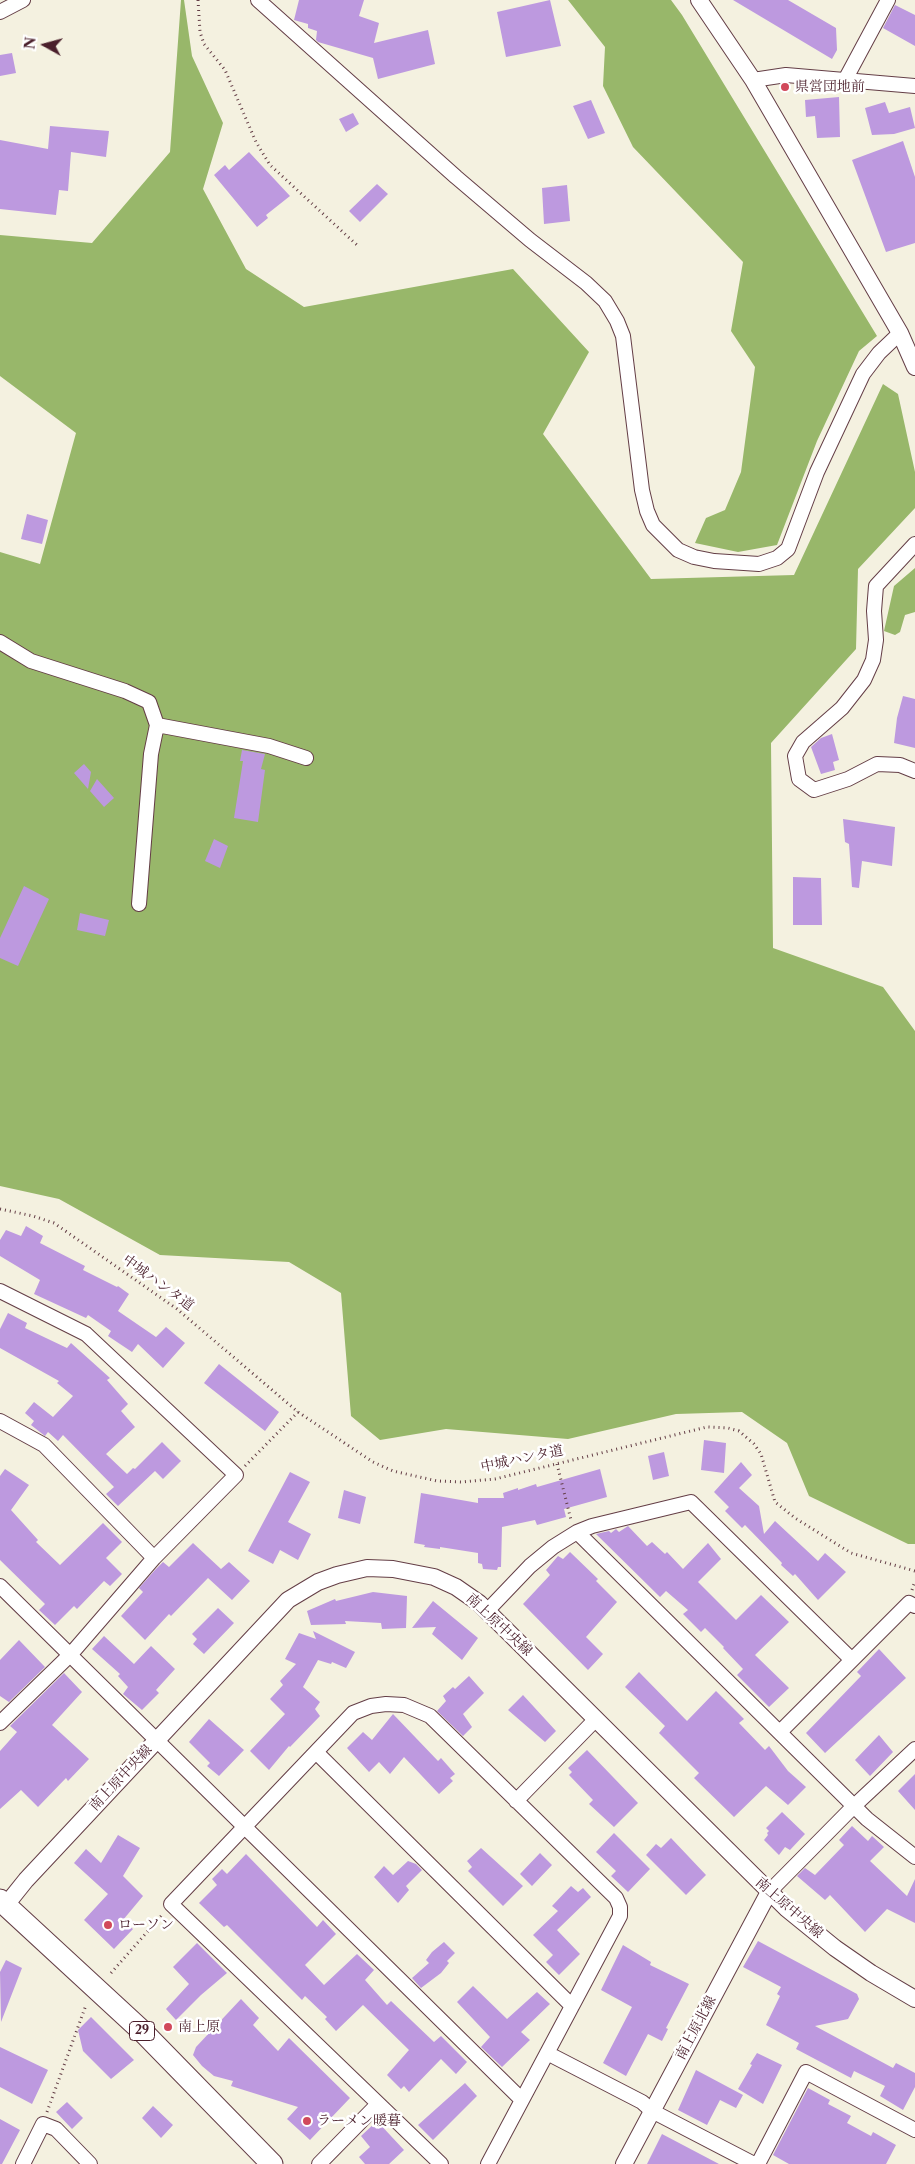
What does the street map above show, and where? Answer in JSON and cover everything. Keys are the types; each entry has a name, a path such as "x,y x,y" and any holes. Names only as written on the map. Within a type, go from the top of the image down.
{"main road":[{"name":"29","path":"3,1902 142,2031 272,2164"}],"street":[{"path":"0,12 23,0"},
{"path":"258,0 456,177 530,240 586,283 605,301 617,321 623,336 642,490 647,511 653,525 678,550 694,557 714,561 759,564 777,558 788,549 817,472 855,391 879,353 900,333"},
{"path":"699,0 754,80 900,333 915,367"},
{"path":"845,80 888,0"},
{"path":"754,80 786,75 915,86"},
{"path":"915,544 876,586 874,611 876,640 873,660 864,680 842,708 803,742 795,756 799,779 814,790 848,779 877,764 900,765 915,771"},
{"path":"0,642 30,661 125,691 149,702 157,725 151,754 139,904"},
{"path":"157,725 269,746 306,758"},
{"path":"0,1290 86,1334 236,1475 154,1558 71,1654 0,1724"},
{"path":"0,1421 44,1445 154,1558"},
{"path":"487,1611 530,1566 577,1532 592,1526 691,1502 852,1660"},
{"path":"577,1532 867,1819 915,1858"},
{"name":"南上原中央線","path":"3,1902 26,1880 288,1600 318,1582 354,1570 367,1568 408,1571 434,1578 456,1587 479,1603 769,1892 835,1948 871,1973 915,1999"},
{"path":"0,1586 522,2100"},
{"path":"780,1732 909,1603 915,1606"},
{"path":"441,2164 171,1904 353,1713 371,1706 386,1704 404,1705 430,1716 616,1898 620,1906 620,1916 488,2164"},
{"path":"516,1801 596,1719"},
{"path":"769,1892 854,1806 915,1749"},
{"path":"316,1752 572,2006"},
{"name":"南上原北線","path":"624,2164 769,1892"},
{"path":"547,2053 642,2102 652,2111 756,2164 806,2072 915,2130"},
{"path":"319,2164 378,2104"},
{"path":"24,2164 43,2124 56,2129 90,2164"}],"path":[{"path":"198,0 200,32 204,44 225,70 256,142 270,165 356,245"},
{"name":"中城ハンタ道","path":"0,1209 33,1216 54,1223 178,1309 298,1412 373,1462 393,1471 414,1477 445,1481 495,1479 707,1427 739,1431 754,1444 761,1454 774,1502 795,1518 851,1552 915,1571"},
{"path":"236,1475 298,1412"},
{"path":"557,1464 572,1524 577,1532"},
{"path":"112,1973 171,1904"},
{"path":"43,2124 88,1998"}],"green space":[{"path":"181,0 184,0 192,56 223,123 203,189 246,269 304,307 513,269 589,352 543,434 651,579 794,575 883,384 898,394 915,472 915,508 858,569 856,649 771,743 773,948 883,987 915,1031 915,1544 908,1544 809,1496 787,1443 742,1412 676,1414 568,1439 446,1429 380,1440 351,1416 341,1293 289,1262 160,1255 59,1199 0,1186 0,552 40,564 76,433 0,376 0,235 92,243 170,152"},
{"path":"568,0 671,0 682,15 877,336 859,351 817,441 777,545 738,552 695,543 706,518 725,510 741,472 755,367 731,331 743,262 633,147 603,86 605,47"},
{"path":"915,568 915,612 905,615 900,632 895,635 884,631 894,586"}],"building":[{"path":"299,0 364,0 359,16 379,23 374,43 428,30 435,64 378,79 373,58 318,42 316,40 317,31 308,28 308,24 294,20"},
{"path":"550,0 561,46 506,57 497,12"},
{"path":"733,0 788,0 836,28 837,50 832,59"},
{"path":"895,5 915,15 915,46 883,28"},
{"path":"12,53 16,73 0,76 0,55"},
{"path":"839,97 840,137 817,138 815,116 806,117 805,100"},
{"path":"591,100 605,133 588,139 573,106"},
{"path":"885,102 889,113 910,107 915,128 894,134 872,135 865,108"},
{"path":"353,113 359,124 346,132 339,119"},
{"path":"50,126 109,131 106,157 71,152 68,191 59,190 56,215 0,209 0,140 48,149"},
{"path":"903,141 915,177 915,243 886,252 852,160"},
{"path":"249,152 290,196 266,215 268,218 257,227 214,175 225,165 229,170"},
{"path":"377,184 388,194 360,222 349,211"},
{"path":"567,185 570,221 544,224 542,188"},
{"path":"27,514 48,520 42,544 21,539"},
{"path":"903,696 915,699 915,748 894,743 897,718"},
{"path":"832,734 839,760 833,762 835,770 821,774 811,747 821,738"},
{"path":"242,750 265,754 261,769 265,770 258,822 234,818 243,761 240,761"},
{"path":"84,764 91,772 88,789 74,773"},
{"path":"97,779 114,798 104,807 90,791"},
{"path":"843,819 895,827 892,866 862,861 859,888 852,887 849,844 845,842"},
{"path":"214,839 228,846 220,868 205,861"},
{"path":"793,877 821,878 822,925 793,925"},
{"path":"24,886 49,899 18,966 0,958 0,938"},
{"path":"80,913 109,920 105,936 77,930"},
{"path":"26,1226 43,1236 40,1243 85,1266 83,1270 118,1286 129,1294 118,1311 156,1337 166,1327 185,1343 163,1368 138,1344 132,1352 108,1336 111,1331 88,1315 86,1318 34,1294 40,1280 0,1256 0,1240 6,1230 21,1236"},
{"path":"8,1313 27,1323 25,1328 67,1348 71,1343 110,1378 107,1380 128,1404 121,1411 135,1427 106,1454 127,1474 133,1468 135,1469 162,1442 181,1461 163,1479 155,1471 118,1506 106,1494 114,1487 63,1435 58,1441 48,1432 45,1436 31,1425 34,1421 25,1413 34,1402 53,1417 73,1396 57,1383 59,1381 0,1348 0,1329"},
{"path":"219,1364 279,1412 265,1431 204,1383"},
{"path":"704,1440 726,1443 724,1473 701,1470"},
{"path":"664,1452 669,1476 653,1480 648,1456"},
{"path":"741,1462 752,1475 739,1488 759,1506 764,1534 775,1521 818,1561 825,1553 846,1572 818,1600 795,1574 793,1576 781,1565 782,1563 745,1525 742,1528 725,1511 729,1507 714,1492"},
{"path":"5,1469 29,1485 11,1510 38,1540 36,1542 60,1565 103,1523 122,1542 106,1558 122,1574 110,1586 104,1581 77,1609 74,1606 55,1625 39,1610 45,1604 0,1560 0,1476"},
{"path":"600,1469 607,1497 564,1509 566,1517 537,1525 535,1520 502,1527 501,1567 498,1567 497,1570 483,1569 482,1564 478,1563 478,1553 440,1547 440,1549 424,1547 425,1545 414,1543 421,1493 478,1503 478,1498 504,1498 503,1493 518,1488 518,1490 536,1484 537,1487"},
{"path":"290,1472 310,1482 288,1522 311,1534 298,1560 280,1550 273,1564 248,1551"},
{"path":"344,1490 366,1497 360,1524 338,1518"},
{"path":"628,1526 647,1546 652,1542 665,1554 667,1552 683,1569 708,1543 721,1559 698,1582 736,1620 761,1595 789,1622 755,1655 789,1688 769,1707 737,1675 743,1669 724,1647 705,1628 701,1632 683,1614 688,1610 666,1591 660,1597 596,1534 609,1531 611,1533 616,1529 619,1532"},
{"path":"193,1543 221,1569 229,1562 250,1581 232,1600 208,1578 171,1616 169,1614 145,1640 121,1616 143,1592 139,1588 155,1570 163,1562 169,1567"},
{"path":"570,1552 598,1579 596,1581 617,1602 586,1637 603,1654 588,1670 523,1604 550,1575 546,1570 558,1556 563,1559"},
{"path":"373,1592 407,1596 406,1628 382,1629 381,1623 345,1621 346,1624 311,1625 307,1611 335,1599 336,1601"},
{"path":"433,1601 478,1638 462,1660 432,1634 436,1627 412,1628"},
{"path":"218,1608 234,1623 204,1654 193,1644 197,1639 192,1634"},
{"path":"313,1631 355,1652 346,1668 332,1662 331,1664 318,1660 303,1687 320,1702 315,1709 320,1716 289,1746 269,1770 250,1751 285,1714 270,1699 283,1685 280,1681 296,1664 285,1659 299,1633 316,1639"},
{"path":"104,1636 134,1664 151,1646 175,1669 156,1690 159,1693 142,1710 123,1694 128,1687 118,1676 120,1674 92,1649"},
{"path":"19,1640 45,1667 9,1702 0,1696 0,1660"},
{"path":"879,1649 906,1678 825,1753 806,1733 861,1676 857,1672"},
{"path":"639,1672 687,1721 716,1691 744,1719 739,1723 765,1750 769,1746 788,1771 806,1787 788,1805 766,1786 734,1817 694,1778 699,1773 659,1733 665,1726 625,1687"},
{"path":"64,1673 82,1692 52,1725 89,1759 68,1781 66,1778 38,1807 21,1790 0,1809 0,1751 17,1732 10,1726"},
{"path":"469,1676 484,1693 463,1714 472,1727 463,1736 437,1711 446,1701 443,1696 453,1687 455,1689"},
{"path":"523,1695 556,1731 545,1742 508,1710"},
{"path":"393,1714 438,1761 441,1758 455,1774 450,1778 453,1781 439,1794 404,1757 390,1774 379,1762 369,1772 347,1748 363,1732 372,1740"},
{"path":"209,1719 244,1750 219,1776 207,1766 210,1763 189,1742"},
{"path":"879,1735 893,1752 870,1776 855,1760"},
{"path":"587,1750 638,1803 614,1827 589,1804 593,1800 569,1775 572,1772 568,1768"},
{"path":"915,1774 915,1810 898,1791"},
{"path":"782,1812 805,1834 790,1850 785,1847 779,1855 764,1840 769,1831 766,1828"},
{"path":"852,1826 868,1841 872,1836 884,1847 870,1861 907,1896 915,1879 915,1923 887,1909 865,1932 830,1895 825,1900 797,1876 805,1868 815,1875 844,1845 839,1840"},
{"path":"614,1833 650,1869 628,1892 611,1876 616,1871 596,1852"},
{"path":"118,1835 140,1848 123,1876 143,1896 123,1920 133,1929 114,1949 84,1920 108,1894 74,1863 86,1849 101,1863"},
{"path":"671,1838 706,1875 686,1895 646,1855 656,1844 661,1848"},
{"path":"481,1848 523,1886 503,1906 468,1871 472,1867 467,1861"},
{"path":"540,1853 552,1865 532,1886 520,1874"},
{"path":"246,1854 317,1927 323,1920 336,1934 305,1965 324,1985 357,1954 374,1970 365,1980 387,2005 391,2001 434,2042 441,2036 467,2062 456,2074 441,2059 409,2092 404,2086 401,2089 387,2075 409,2050 363,2005 336,2031 325,2019 327,2017 305,1996 302,2000 227,1925 224,1927 199,1903 217,1885 212,1879 222,1869 227,1874"},
{"path":"408,1861 416,1864 422,1870 406,1886 409,1890 398,1903 374,1877 384,1866 393,1875"},
{"path":"571,1886 578,1892 583,1888 591,1897 557,1930 580,1954 559,1975 546,1962 553,1955 533,1935 558,1911 552,1906"},
{"path":"758,1941 857,1994 859,1999 848,2019 815,2026 893,2068 896,2063 915,2073 915,2087 903,2110 880,2096 885,2086 854,2071 851,2078 796,2049 799,2043 766,2025 780,1996 777,1994 781,1987 743,1967"},
{"path":"444,1942 455,1953 447,1961 449,1963 441,1973 421,1988 412,1978 429,1963 426,1960"},
{"path":"197,1943 227,1973 176,2020 166,2009 189,1984 173,1967"},
{"path":"623,1945 651,1962 650,1965 689,1984 666,2028 668,2029 662,2041 648,2034 626,2076 603,2063 632,2007 601,1990"},
{"path":"6,1960 22,1968 1,2022 0,1972"},
{"path":"473,1986 507,2019 537,1992 550,2004 521,2032 530,2040 502,2067 481,2047 490,2037 457,2002"},
{"path":"241,1999 259,2018 253,2025 278,2051 289,2038 350,2098 310,2140 287,2119 298,2107 231,2086 233,2081 214,2076 193,2055 196,2047"},
{"path":"91,2017 134,2060 111,2079 83,2051 78,2030"},
{"path":"0,2047 48,2070 32,2104 0,2087"},
{"path":"757,2053 782,2065 763,2104 738,2089"},
{"path":"696,2070 743,2095 736,2108 720,2100 707,2125 678,2110"},
{"path":"465,2083 477,2096 433,2140 418,2125"},
{"path":"808,2088 830,2100 828,2104 851,2116 847,2123 871,2136 873,2132 896,2145 886,2164 789,2164 773,2155"},
{"path":"67,2102 83,2118 72,2129 56,2112"},
{"path":"153,2106 173,2125 161,2138 142,2118"},
{"path":"0,2119 20,2130 2,2164 0,2164"},
{"path":"377,2121 404,2150 389,2164 365,2164 359,2157 370,2147 361,2136"},
{"path":"662,2134 719,2164 647,2164"}],"place":[{"name":"県営団地前","path":"785,87"},
{"name":"ローソン","path":"108,1925"},
{"name":"南上原","path":"168,2027"},
{"name":"ラーメン暖暮","path":"307,2121"}]}
